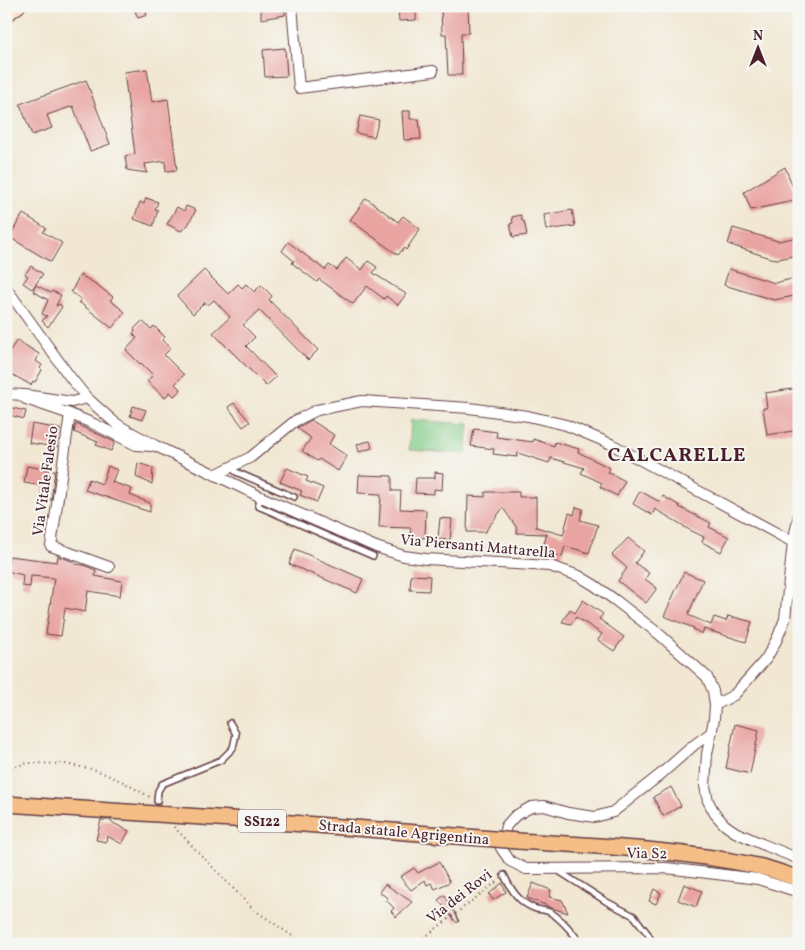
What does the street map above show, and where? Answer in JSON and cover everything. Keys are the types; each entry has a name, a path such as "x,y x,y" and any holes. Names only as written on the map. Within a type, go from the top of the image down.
{"main road":[{"name":"Strada statale Agrigentina","path":"6,804 616,847 726,860 764,868 799,879"}],"street":[{"path":"6,15 18,6"},
{"path":"292,6 299,88 433,71"},
{"name":"Via Piersanti Mattarella","path":"6,288 87,398 122,428 156,446 261,496 311,524 376,547 404,556 426,560 543,565 558,568 579,576 629,610 707,677 713,691 715,704 707,754 705,786 708,801 715,814 735,832 799,858"},
{"path":"6,394 72,402 87,398"},
{"name":"Via Vitale Falesio","path":"20,395 26,399 70,414 51,546 108,567"},
{"path":"215,475 251,457 296,420 318,410 362,401 468,408 528,416 566,425 611,444 793,542"},
{"path":"70,414 136,445 156,446"},
{"path":"715,704 734,695 766,659 777,639 785,619 793,542 799,515"},
{"name":"Via S2","path":"712,732 613,812 594,817 568,813 544,806 530,807 515,816 506,826 501,848 510,861 526,869 666,868 758,879 799,892"}],"lane":[{"path":"231,467 236,472 294,497"},
{"path":"311,524 373,556"},
{"path":"157,801 158,791 162,784 221,760 233,748 236,734 230,723"},
{"path":"555,869 607,902 634,916 654,944"},
{"path":"504,875 520,900 534,908 551,912 579,940 580,944"}],"path":[{"path":"6,770 28,763 65,764 96,770 123,782 157,801"},
{"path":"172,825 253,910 304,944"},
{"name":"Via dei Rovi","path":"416,944 504,875"}],"green space":[{"path":"411,420 469,424 466,454 409,450"}],"building":[{"path":"261,6 285,6 285,15 261,19"},
{"path":"398,6 413,6 416,11 416,20 399,21"},
{"path":"441,6 468,6 469,33 461,33 462,75 448,75 446,34 442,34"},
{"path":"145,8 147,15 138,18 135,11"},
{"path":"285,48 287,76 265,77 263,50"},
{"path":"147,69 152,102 168,99 177,170 166,171 165,161 145,164 147,173 127,170 125,156 135,154 124,72"},
{"path":"86,80 110,144 90,151 73,106 47,115 52,128 32,135 20,104"},
{"path":"402,111 410,111 410,119 419,119 421,139 404,140"},
{"path":"360,116 379,120 374,137 356,133"},
{"path":"785,167 798,200 751,210 744,192"},
{"path":"146,198 158,202 155,209 158,210 153,226 134,219 140,202 144,204"},
{"path":"366,198 398,222 403,216 420,229 406,250 404,248 398,255 350,220"},
{"path":"186,206 196,210 188,225 181,231 167,224 177,207 184,211"},
{"path":"572,210 575,226 546,230 544,215"},
{"path":"23,214 46,228 43,232 62,243 51,262 9,237"},
{"path":"521,215 527,235 513,237 510,224 513,223 512,217"},
{"path":"733,228 778,241 799,237 799,255 778,259 770,258 728,244"},
{"path":"288,242 325,270 329,265 337,270 346,258 362,270 368,261 377,267 373,273 406,294 398,305 386,296 384,299 367,286 353,304 319,279 317,282 292,263 294,261 282,251"},
{"path":"31,266 43,274 32,289 23,283 28,276 25,274"},
{"path":"729,269 775,283 799,277 799,295 774,300 724,285"},
{"path":"204,270 228,294 238,284 242,288 246,284 254,292 261,285 272,296 269,300 318,350 308,360 259,310 243,325 255,337 246,346 276,377 266,386 213,333 230,317 214,300 208,305 205,302 193,314 177,296"},
{"path":"80,275 113,297 110,300 125,312 112,328 79,302 81,299 71,292"},
{"path":"36,285 51,293 52,291 61,295 56,306 60,304 62,307 48,327 42,321 47,316 42,314 48,300 33,291"},
{"path":"142,321 151,329 154,326 165,337 162,340 171,348 164,355 184,375 175,384 181,390 174,396 170,392 165,398 147,381 153,375 126,350 137,338 133,334 134,329"},
{"path":"17,340 39,354 36,361 42,365 40,368 42,370 31,385 6,371 6,357"},
{"path":"799,388 799,430 767,435 763,408 767,408 765,393"},
{"path":"234,403 250,422 243,427 228,407"},
{"path":"133,406 146,410 142,420 130,416"},
{"path":"8,407 26,411 24,419 6,414"},
{"path":"311,420 334,435 329,444 347,456 338,471 302,451 311,438 297,428"},
{"path":"32,424 60,429 57,447 29,443"},
{"path":"76,424 115,442 111,451 96,445 98,442 74,432"},
{"path":"474,429 497,432 496,437 533,442 533,439 554,446 555,442 579,449 578,452 610,468 608,472 625,481 617,496 600,487 602,483 581,473 584,468 551,458 549,463 518,453 517,457 493,454 494,449 471,446"},
{"path":"370,441 372,448 359,452 357,444"},
{"path":"138,463 153,468 152,484 136,477"},
{"path":"27,466 55,471 51,500 41,499 44,486 24,483"},
{"path":"108,466 117,470 112,482 132,489 130,495 150,503 150,512 85,490 89,479 102,484"},
{"path":"287,468 308,477 306,481 323,488 317,502 300,495 302,491 280,482"},
{"path":"435,472 443,473 442,490 434,489 434,494 415,493 416,478 435,478"},
{"path":"359,475 392,476 392,491 401,491 400,509 426,510 425,538 410,537 411,528 379,527 381,494 358,493"},
{"path":"640,491 660,502 663,496 679,507 711,523 709,527 729,537 721,552 702,542 704,537 655,509 652,515 633,504"},
{"path":"485,492 519,492 519,497 536,497 536,527 563,535 569,513 574,515 576,507 583,509 580,520 598,525 589,553 565,546 562,557 542,551 547,534 517,533 517,528 503,508 486,532 467,532 468,496 485,497"},
{"path":"440,518 452,519 450,540 438,539"},
{"path":"628,538 644,551 635,563 649,573 645,579 657,588 646,603 618,581 627,568 612,555"},
{"path":"295,549 363,579 357,593 289,564"},
{"path":"9,556 57,562 58,556 75,562 75,564 96,570 95,576 122,581 120,596 88,591 85,612 65,608 61,636 46,634 54,578 31,576 30,587 22,586 23,575 7,571"},
{"path":"684,572 703,580 688,615 711,625 714,617 726,621 728,616 752,622 746,642 704,629 702,634 694,628 664,616"},
{"path":"411,575 430,576 429,591 410,590"},
{"path":"583,600 603,614 599,619 624,637 614,651 598,640 602,634 576,617 571,624 562,622 570,609 575,613"},
{"path":"735,724 759,730 750,774 726,768"},
{"path":"671,787 681,806 663,816 653,797"},
{"path":"101,820 111,820 111,822 129,831 122,844 107,836 106,842 96,840"},
{"path":"439,862 450,882 435,889 431,883 427,885 425,880 411,890 400,877 414,868 418,873"},
{"path":"502,883 506,892 493,900 489,894"},
{"path":"533,883 551,890 549,897 562,900 568,913 527,898"},
{"path":"385,884 412,902 396,917 391,911 394,908 386,900 388,898 379,892"},
{"path":"684,884 702,891 696,907 678,900"},
{"path":"654,889 661,893 656,904 649,901"},
{"path":"445,895 459,921 457,923 438,900"}],"district":[{"name":"CALCARELLE","path":"677,454"}]}
